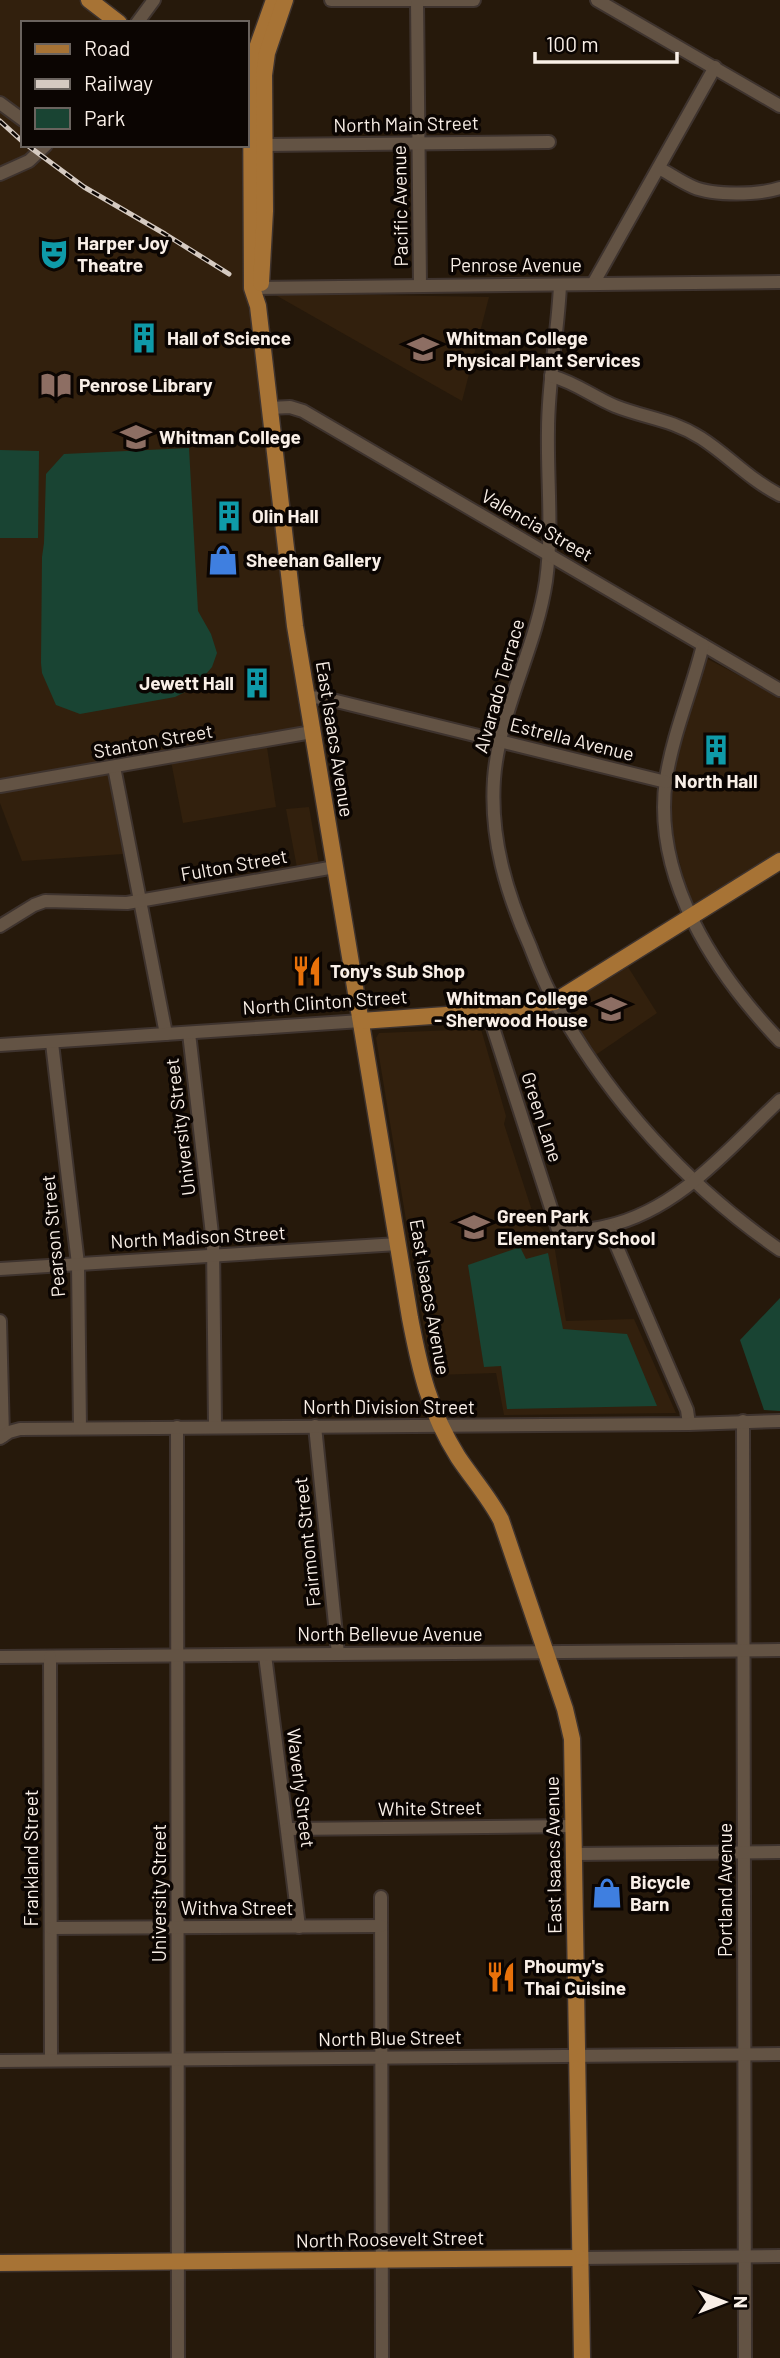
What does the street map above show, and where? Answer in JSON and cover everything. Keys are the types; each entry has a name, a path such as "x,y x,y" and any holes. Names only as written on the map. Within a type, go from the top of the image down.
{"main road":[{"path":"89,0 116,21"},
{"name":"East Isaacs Avenue","path":"274,0 254,59 256,288 295,626 398,1244 420,1369 440,1426 501,1520 570,1728 582,2358"},
{"name":"East Isaacs Avenue","path":"256,288 265,211 264,145 254,110 264,65 285,0"},
{"name":"North Clinton Street","path":"361,1021 488,1012 536,1007 554,1002 780,861"},
{"name":"North Roosevelt Street","path":"0,2263 580,2258"}],"street":[{"path":"138,21 154,0"},
{"path":"331,0 474,0"},
{"path":"597,0 780,106"},
{"name":"Pacific Avenue","path":"417,1 420,285"},
{"path":"593,284 715,67"},
{"path":"0,103 21,119"},
{"name":"North Main Street","path":"264,145 549,142"},
{"path":"0,174 29,161 44,147"},
{"path":"659,168 694,187 709,191 727,193 771,191 780,188"},
{"name":"Penrose Avenue","path":"256,288 780,282"},
{"name":"Alvarado Terrace","path":"560,285 548,430 551,518 548,555 538,621 500,741 493,793 499,859 519,920 554,1002 623,1104 656,1143 695,1180 738,1219 780,1250"},
{"path":"551,376 575,383 619,408 651,416 684,429 716,449 753,480 780,495"},
{"name":"Valencia Street","path":"270,408 290,407 303,411 780,690"},
{"path":"703,645 675,738 666,782 667,845 678,887 691,917 737,990 780,1041"},
{"name":"Estrella Avenue","path":"307,697 324,698 666,782"},
{"name":"Stanton Street","path":"0,786 312,732"},
{"name":"University Street","path":"114,767 166,1034"},
{"name":"Fulton Street","path":"0,926 45,901 113,904 335,867"},
{"name":"Green Lane","path":"488,1012 559,1233 608,1226"},
{"name":"North Clinton Street","path":"0,1045 361,1021"},
{"name":"University Street","path":"189,1033 213,1256 215,1426"},
{"name":"Pearson Street","path":"52,1043 78,1264 80,1427"},
{"path":"689,1424 687,1410 608,1226 649,1211 670,1199 695,1180 780,1100"},
{"name":"North Madison Street","path":"0,1269 398,1244"},
{"path":"0,1321 1,1437"},
{"name":"Portland Avenue","path":"743,1421 745,2358"},
{"name":"North Division Street","path":"1,1437 20,1429 80,1427 689,1424 780,1421"},
{"name":"Fairmont Street","path":"315,1426 338,1654"},
{"name":"University Street","path":"177,1427 178,2358"},
{"name":"North Bellevue Avenue","path":"0,1657 780,1650"},
{"name":"Waverly Street","path":"265,1655 299,1927"},
{"name":"Frankland Street","path":"50,1657 51,2059"},
{"name":"White Street","path":"287,1829 573,1826"},
{"path":"574,1854 780,1852"},
{"path":"381,1897 382,2358"},
{"name":"Withva Street","path":"51,1928 381,1926"},
{"name":"North Blue Street","path":"0,2061 780,2054"},
{"name":"North Roosevelt Street","path":"580,2258 780,2256"}],"shaded area":[{"name":"Whitman College","path":"0,0 79,0 107,21 21,21 21,147 241,147 304,729 0,781"},
{"name":"Whitman College Physical Plant Services","path":"272,293 489,297 462,401"},
{"path":"702,656 780,697 780,855 692,912 658,776"},
{"path":"266,741 276,807 183,823 171,761"},
{"path":"108,775 123,854 22,861 0,803 0,792"},
{"path":"309,807 320,870 298,873 286,809"},
{"name":"Whitman College - Sherwood House","path":"628,967 657,1013 594,1056 564,1006"},
{"name":"Green Park Elementary School","path":"481,1029 506,1116 504,1124 535,1220 555,1250 566,1321 634,1319 676,1413 504,1415 496,1373 435,1375 424,1329 376,1038 379,1033"}],"green space":[{"path":"189,448 198,611 211,634 217,653 212,667 195,687 175,697 80,714 56,705 42,673 41,663 46,474 64,454"},
{"path":"0,450 39,451 38,538 0,538"},
{"path":"520,1247 526,1259 548,1253 563,1329 627,1334 657,1406 507,1409 501,1366 484,1367 468,1265"},
{"path":"780,1298 780,1411 764,1410 740,1340"}],"railway":[{"path":"0,121 21,140"},
{"path":"30,147 84,187 229,274"}],"place":[{"name":"Harper Joy Theatre","path":"54,254"},
{"name":"Hall of Science","path":"144,338"},
{"name":"Whitman College Physical Plant Services","path":"423,349"},
{"name":"Penrose Library","path":"56,385"},
{"name":"Whitman College","path":"136,437"},
{"name":"Olin Hall","path":"229,516"},
{"name":"Sheehan Gallery","path":"223,560"},
{"name":"Jewett Hall","path":"257,683"},
{"name":"North Hall","path":"716,750"},
{"name":"Tony's Sub Shop","path":"307,971"},
{"name":"Whitman College - Sherwood House","path":"611,1009"},
{"name":"Green Park Elementary School","path":"474,1227"},
{"name":"Bicycle Barn","path":"607,1893"},
{"name":"Phoumy's Thai Cuisine","path":"501,1977"}]}
